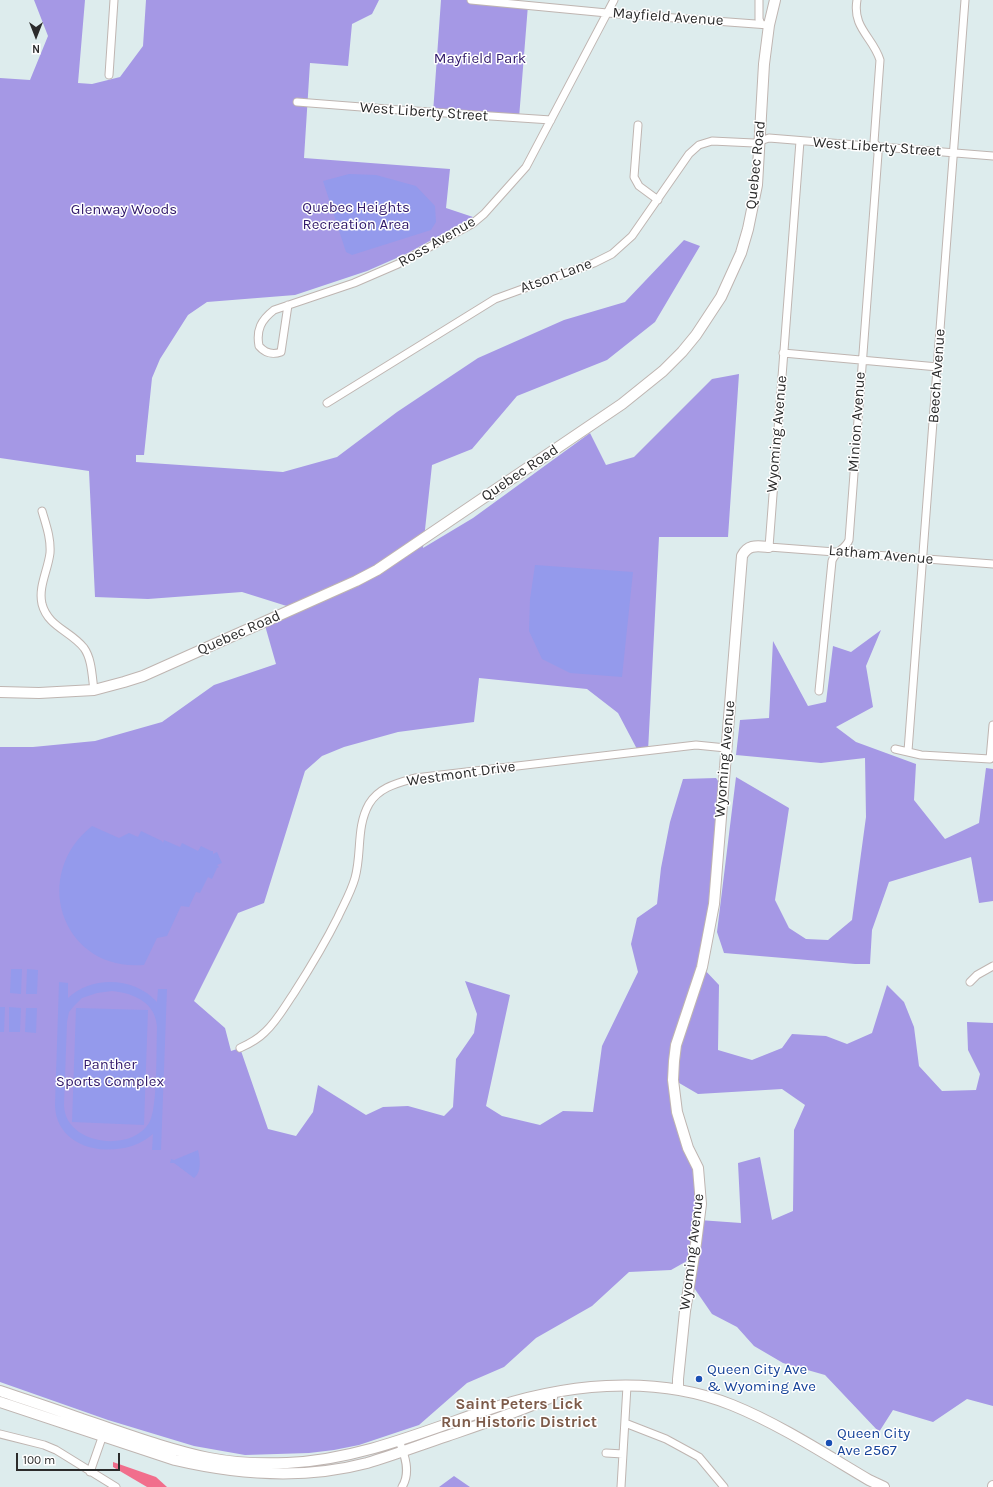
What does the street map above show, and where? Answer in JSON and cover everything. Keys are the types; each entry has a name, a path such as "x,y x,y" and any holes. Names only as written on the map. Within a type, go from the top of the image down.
{"street":[{"path":"109,75 114,0"},
{"name":"Mayfield Avenue","path":"471,0 534,3 607,13 765,24"},
{"name":"Ross Avenue","path":"288,305 281,352 276,354 262,350 258,346 258,330 262,322 274,310 288,305 354,283 398,264 472,224 484,214 521,174 526,166 614,0"},
{"name":"Quebec Road","path":"759,0 759,19 765,24"},
{"name":"Quebec Road","path":"0,692 39,693 94,690 143,676 356,581 377,570 616,408 643,388 682,352 696,335 714,308 732,274 744,241 754,207 757,185 765,24 775,0"},
{"name":"Minion Avenue","path":"819,691 832,561 834,555 844,548 849,540 878,154 877,146 874,142 880,63 878,52 862,30 858,21 856,11 857,0"},
{"name":"Beech Avenue","path":"908,751 965,0"},
{"name":"West Liberty Street","path":"297,102 551,120"},
{"path":"638,125 634,177 639,186 658,200"},
{"name":"West Liberty Street","path":"760,141 769,138 993,156"},
{"name":"Atson Lane","path":"327,403 495,299 594,263 612,254 632,236 689,154 699,145 712,141 754,143 760,141"},
{"name":"Wyoming Avenue","path":"678,1389 685,1312 701,1204 698,1168 688,1148 677,1112 673,1080 674,1061 676,1045 702,967 714,904 742,556 750,547 769,547 800,141"},
{"path":"783,353 938,367"},
{"path":"42,511 50,543 49,558 41,589 42,604 52,622 74,638 87,653 94,690"},
{"name":"Latham Avenue","path":"769,547 993,564"},
{"path":"895,750 908,751 921,755 990,759 993,725"},
{"name":"Westmont Drive","path":"240,1048 249,1044 266,1032 279,1017 325,943 355,879 359,863 360,831 365,813 373,799 388,787 416,778 638,751 696,745 726,748"},
{"path":"970,982 977,975 993,966"},
{"path":"621,1487 627,1386"},
{"path":"0,1402 104,1432 150,1442 210,1458 286,1463 317,1461 371,1450 531,1396 595,1387 627,1386 678,1389 706,1396 747,1411 884,1487"},
{"path":"0,1391 175,1460 203,1467 234,1472 268,1474 333,1470 366,1463 521,1410 565,1392"},
{"path":"625,1423 666,1439 699,1457 724,1487"},
{"path":"90,1472 104,1432"},
{"path":"0,1434 44,1445 56,1450 116,1487"},
{"path":"399,1441 407,1467 406,1478 402,1487"},
{"path":"606,1453 623,1454"}],"green space":[{"path":"34,0 85,0 78,83 92,84 120,77 143,46 146,0 379,0 372,14 352,24 348,66 310,63 304,158 450,169 446,208 473,217 408,253 367,271 295,295 207,302 188,315 160,359 152,378 144,455 136,455 136,462 283,472 337,457 397,412 478,358 564,320 625,302 684,240 700,246 655,322 607,360 517,396 472,449 432,465 423,548 473,518 590,433 606,465 634,457 712,379 739,374 728,537 659,537 648,751 638,751 618,713 587,689 479,678 474,722 398,732 344,747 322,756 305,771 264,903 238,913 194,1001 225,1028 231,1051 240,1048 268,1129 296,1136 313,1112 318,1085 366,1115 383,1107 408,1106 444,1116 453,1107 456,1059 474,1033 477,1014 465,981 510,995 486,1106 502,1116 540,1125 563,1111 593,1112 602,1046 638,972 631,944 637,918 657,904 661,868 670,822 683,779 716,778 723,788 702,967 719,985 718,1050 752,1060 782,1048 792,1034 826,1036 847,1044 872,1033 887,985 904,1002 914,1027 919,1066 942,1091 976,1090 980,1074 968,1050 967,1022 993,1023 993,1406 967,1399 933,1422 893,1410 879,1432 825,1375 783,1363 754,1346 737,1327 712,1314 690,1282 694,1257 671,1270 629,1272 592,1306 536,1338 504,1367 467,1383 419,1425 359,1445 334,1450 309,1453 245,1455 194,1446 108,1420 0,1382 0,747 33,747 95,741 162,722 214,685 276,664 264,622 293,608 242,592 148,599 95,597 89,471 0,458 0,78 30,80 48,36","holes":["674,1080 698,1094 782,1089 805,1105 794,1130 793,1211 772,1220 760,1157 738,1163 741,1223 699,1220 695,1161"]},
{"name":"Mayfield Park","path":"441,0 471,0 528,5 519,118 433,113"},
{"name":"Quebec Heights Recreation Area","path":"349,174 376,175 416,186 435,206 436,222 431,230 352,255 346,252 323,181"},
{"path":"535,565 633,572 622,677 570,673 542,659 529,631 530,599"},
{"path":"881,630 866,666 873,707 836,727 856,742 916,764 914,800 945,839 979,823 986,768 993,769 993,901 979,903 971,857 889,882 872,930 870,964 724,953 717,932 736,777 789,808 775,900 789,928 806,939 828,940 852,920 866,817 865,758 821,763 736,755 740,720 769,718 773,641 808,706 826,702 833,646 851,652"},
{"path":"92,826 119,838 129,833 138,837 141,831 162,841 163,843 164,840 180,847 182,843 198,851 201,846 213,851 213,854 217,852 222,863 217,865 219,867 217,868 212,879 208,877 200,893 196,892 189,907 181,906 167,936 157,938 144,965 116,963 93,953 75,937 64,917 59,894 62,870 73,847"},
{"path":"11,969 22,969 21,994 10,993"},
{"path":"27,969 38,970 37,994 26,994"},
{"path":"59,982 68,983 68,998 89,985 113,982 126,984 137,988 148,994 157,1002 158,989 167,989 161,1150 152,1150 153,1134 140,1143 125,1148 109,1150 93,1148 79,1143 67,1134 58,1121 55,1105","holes":["112,991 136,997 142,1001 153,1012 156,1019 154,1105 149,1123 140,1132 128,1138 114,1141 100,1140 87,1136 75,1129 67,1118 64,1105 67,1022 69,1012 82,998 97,993"]},
{"path":"0,1007 5,1007 4,1032 0,1032"},
{"path":"9,1007 21,1008 20,1032 9,1032"},
{"path":"26,1008 37,1008 36,1033 25,1032"},
{"name":"Panther Sports Complex","path":"76,1008 148,1010 144,1125 72,1122"},
{"path":"198,1150 200,1161 199,1169 194,1178 174,1163 170,1163 171,1159 174,1160"},
{"path":"454,1476 470,1487 439,1487"}],"shaded area":[{"path":"113,1462 156,1477 167,1487 147,1487 113,1467"}],"place":[{"name":"Queen City Ave & Wyoming Ave","path":"699,1379"},
{"name":"Queen City Ave 2567","path":"829,1443"}],"district":[{"name":"Saint Peters Lick Run Historic District","path":"519,1413"}],"park label":[{"name":"Glenway Woods","path":"124,210"}]}
